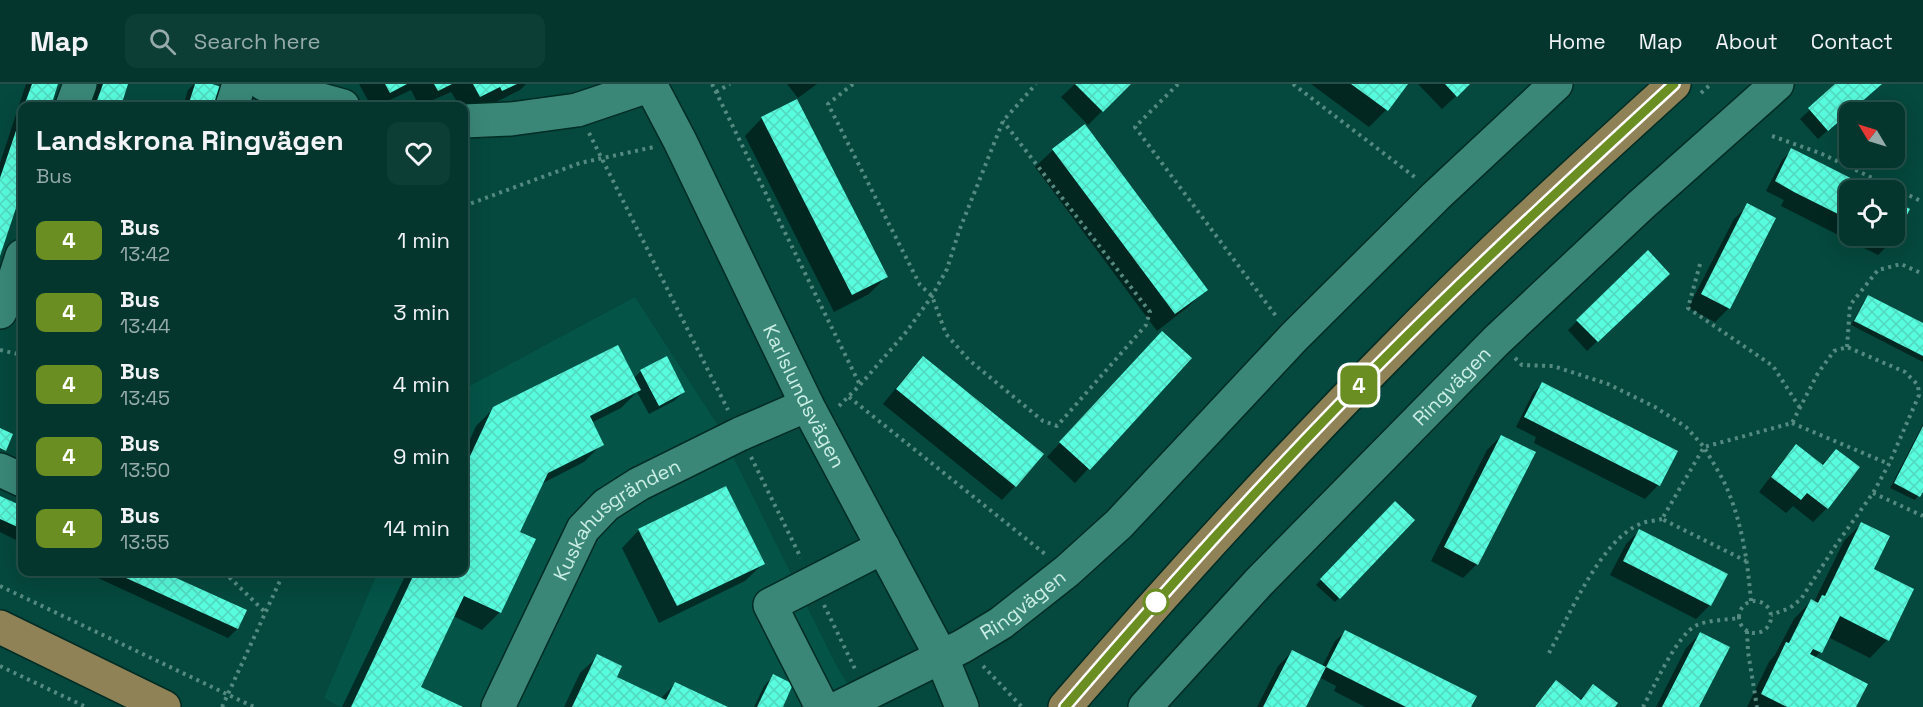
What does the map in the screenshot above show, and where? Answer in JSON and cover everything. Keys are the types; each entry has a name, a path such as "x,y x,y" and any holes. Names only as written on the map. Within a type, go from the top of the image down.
{"main road":[{"path":"1065,707 1225,526 1396,347 1532,214 1684,91"},
{"path":"0,627 164,707"}],"street":[{"path":"73,102 80,84"},
{"path":"233,102 239,84"},
{"path":"264,84 328,102"},
{"name":"Ringvägen","path":"854,700 952,651 1001,623 1067,571 1119,524 1295,336 1436,196 1556,84"},
{"name":"Ringvägen","path":"1145,707 1259,582 1496,341 1641,205 1777,84"},
{"path":"468,121 511,119 650,85"},
{"name":"Karlslundsvägen","path":"650,85 680,141 811,414 883,547 952,651 962,707"},
{"path":"0,312 18,268"},
{"name":"Kuskahusgränden","path":"498,707 583,529 606,505 639,484 740,434 811,414"},
{"path":"0,470 18,478"},
{"path":"822,707 770,605 883,547"}],"path":[{"path":"712,84 860,385"},
{"path":"716,92 730,84"},
{"path":"853,84 828,104 920,285 932,296 946,334 969,360 1043,421 1057,426 1146,325 1150,312 1003,121"},
{"path":"811,414 849,397 907,331 932,296 947,269 959,231 1003,121 1036,84"},
{"path":"1178,84 1135,127 1274,313 1295,336"},
{"path":"1293,84 1436,196"},
{"path":"1684,91 1711,84"},
{"path":"594,98 602,158 813,584 854,700"},
{"path":"1772,136 1820,153 1923,202"},
{"path":"468,205 580,163 680,141"},
{"path":"1700,264 1688,308 1773,366 1800,408"},
{"path":"1847,347 1850,304 1878,270 1901,264 1923,274"},
{"path":"1496,341 1522,365 1554,366 1608,384 1655,407 1686,427 1704,447 1730,494 1741,530 1751,601"},
{"path":"1772,615 1790,608 1801,599 1873,493 1889,464 1919,395 1921,384 1905,372 1847,347 1834,351 1818,373 1792,423"},
{"path":"0,350 18,354"},
{"path":"849,397 1067,571"},
{"path":"1662,519 1704,447 1792,423 1889,464"},
{"path":"1873,493 1923,516"},
{"path":"1549,653 1592,574 1610,548 1626,532 1641,523 1662,519 1747,561"},
{"path":"228,576 265,612"},
{"path":"222,707 282,576"},
{"path":"0,586 254,707"},
{"path":"1751,601 1763,602 1768,606 1772,615 1769,625 1763,632 1747,631 1742,627 1739,618 1742,606 1751,601"},
{"path":"1643,707 1684,635 1696,625 1739,618"},
{"path":"1747,631 1757,707"},
{"path":"952,651 1022,707"},
{"path":"0,666 86,707"}],"shaded area":[{"path":"635,297 717,424 834,661 861,707 340,707 324,698 376,576 468,576 468,387"}],"building":[{"path":"32,84 58,84 52,102 25,102"},
{"path":"103,84 128,84 122,102 96,102"},
{"path":"195,84 212,84 222,87 216,102 189,102"},
{"path":"385,84 407,84 390,93"},
{"path":"434,84 452,84 438,91"},
{"path":"473,84 517,84 502,91 500,87 480,97"},
{"path":"1075,84 1131,84 1103,112"},
{"path":"1351,84 1408,84 1388,111"},
{"path":"1445,84 1470,84 1457,97"},
{"path":"1835,84 1882,84 1861,102 1839,102 1839,121 1828,131 1808,108"},
{"path":"797,99 888,277 852,295 761,117"},
{"path":"1085,124 1208,290 1175,314 1052,149"},
{"path":"18,125 18,202 0,256 0,178"},
{"path":"1791,148 1854,180 1839,180 1839,214 1775,181"},
{"path":"1747,203 1776,218 1730,309 1701,294"},
{"path":"1905,206 1910,209 1905,219"},
{"path":"1648,250 1670,274 1598,342 1576,320"},
{"path":"1868,295 1923,323 1923,356 1854,321"},
{"path":"1162,331 1192,358 1090,470 1059,442"},
{"path":"618,345 641,390 590,416 604,445 548,473 520,532 536,539 501,613 464,596 421,687 463,707 351,707 413,576 468,576 468,460 493,407"},
{"path":"667,356 685,392 659,406 640,370"},
{"path":"923,356 1044,454 1016,487 896,389"},
{"path":"1542,382 1678,451 1660,486 1524,417"},
{"path":"1923,426 1923,492 1920,497 1894,483"},
{"path":"0,428 13,434 6,451 0,448"},
{"path":"1501,435 1536,452 1478,565 1444,547"},
{"path":"1796,444 1823,465 1836,449 1860,467 1828,509 1807,493 1801,500 1771,477"},
{"path":"726,486 765,564 677,606 638,529"},
{"path":"0,496 18,504 18,527 0,519"},
{"path":"1395,501 1415,520 1340,599 1320,579"},
{"path":"1861,522 1890,536 1874,569 1914,589 1889,641 1840,616 1822,653 1813,649 1810,654 1868,684 1856,707 1787,707 1761,694 1786,642 1789,643 1811,599 1818,603 1822,595 1825,596"},
{"path":"1639,529 1728,574 1711,606 1623,561"},
{"path":"122,576 172,576 247,610 238,629"},
{"path":"1345,630 1477,696 1471,707 1406,707 1326,667"},
{"path":"1700,632 1730,647 1699,707 1662,707"},
{"path":"1292,650 1326,667 1306,707 1263,707"},
{"path":"597,654 622,666 617,677 666,700 675,682 728,707 572,707"},
{"path":"773,674 793,684 783,707 757,707"},
{"path":"1556,680 1581,700 1593,684 1618,703 1615,707 1535,707"}],"bus line":[{"name":"4","path":"1065,707 1156,602 1332,412 1532,214 1674,84"}]}
